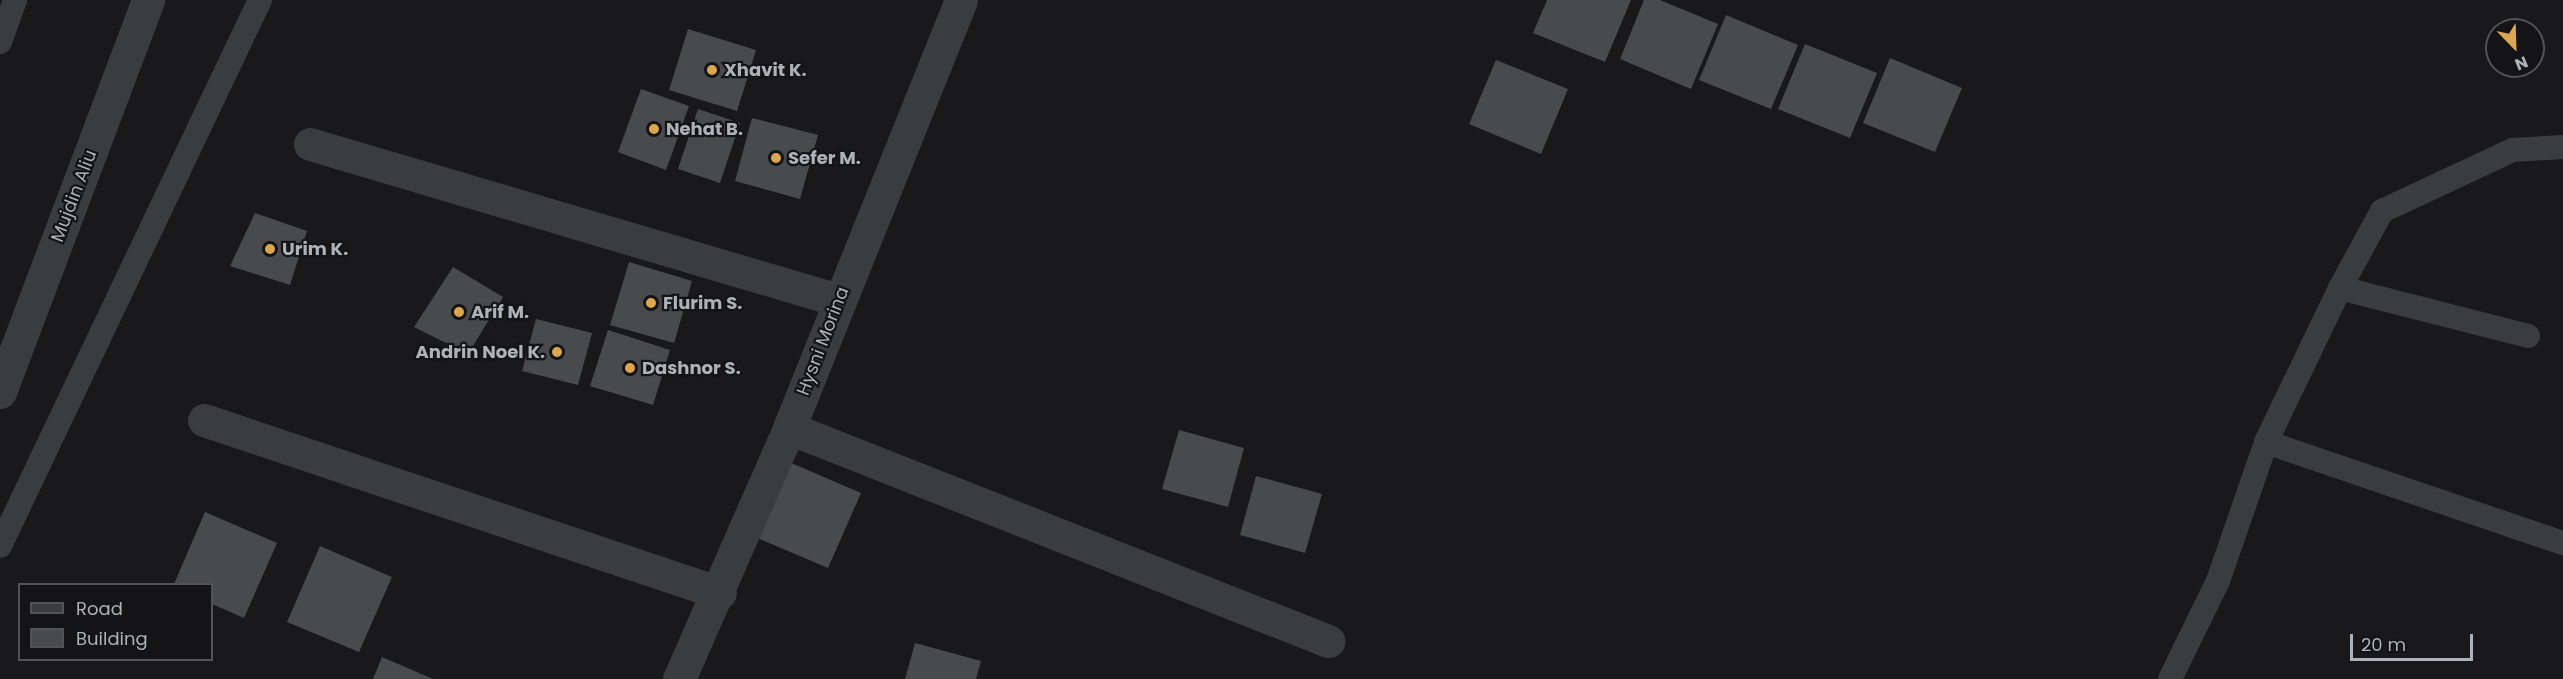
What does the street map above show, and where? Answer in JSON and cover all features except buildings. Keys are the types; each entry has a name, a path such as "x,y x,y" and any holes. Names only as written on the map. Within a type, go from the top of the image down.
{"street":[{"name":"Mujdin Aliu","path":"0,392 148,0"},
{"name":"Hysni Morina","path":"689,676 720,593 961,0"},
{"path":"310,144 838,300"},
{"path":"204,420 720,593"},
{"path":"789,428 1328,641"}],"lane":[{"path":"0,42 15,0"},
{"path":"0,546 260,0"},
{"path":"2170,679 2218,581 2266,442 2340,288 2382,211 2513,150 2563,147"},
{"path":"2340,288 2528,336"},
{"path":"2266,442 2563,543"}],"place":[{"name":"Xhavit K.","path":"712,70"},
{"name":"Nehat B.","path":"654,129"},
{"name":"Sefer M.","path":"776,158"},
{"name":"Urim K.","path":"270,249"},
{"name":"Flurim S.","path":"651,303"},
{"name":"Arif M.","path":"459,312"},
{"name":"Andrin Noel K.","path":"557,352"},
{"name":"Dashnor S.","path":"630,368"}]}
